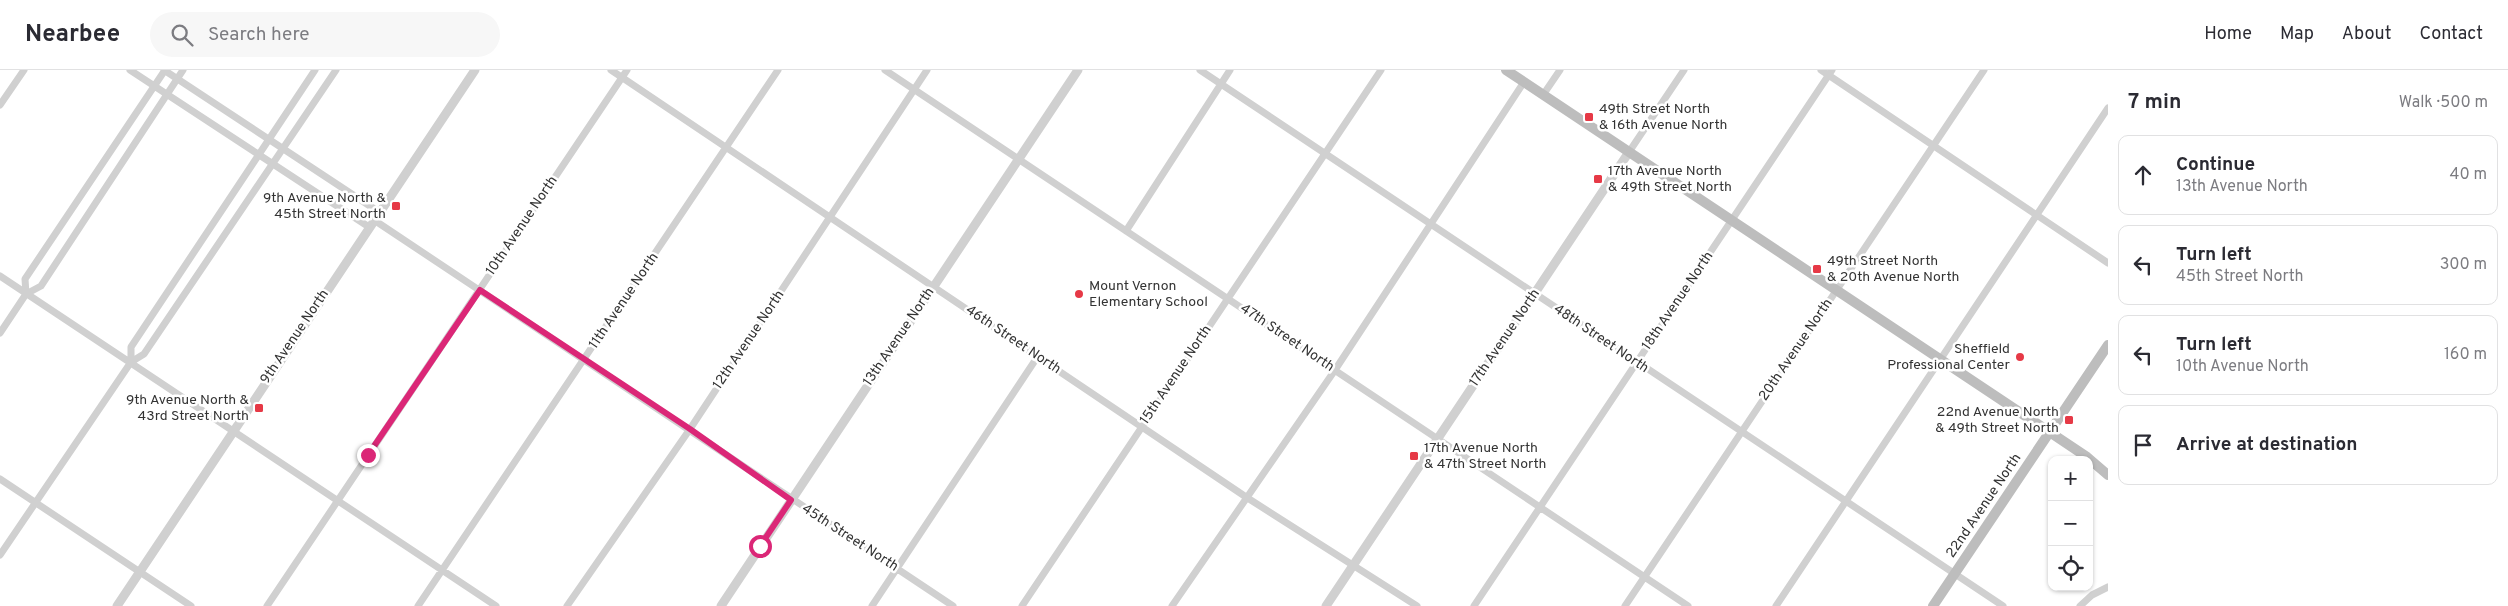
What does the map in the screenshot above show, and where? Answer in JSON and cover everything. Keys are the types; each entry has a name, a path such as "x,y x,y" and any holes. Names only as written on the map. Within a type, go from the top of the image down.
{"main road":[{"path":"1506,70 2086,456"},
{"name":"22nd Avenue North","path":"1933,606 2108,345"},
{"path":"2093,459 2108,464"},
{"path":"2093,462 2108,475"}],"street":[{"path":"0,105 24,70"},
{"name":"45th Street North","path":"130,70 273,164 374,220"},
{"path":"26,294 25,279 164,70"},
{"name":"45th Street North","path":"164,70 269,140 374,220 690,429 791,500 953,606"},
{"path":"0,333 26,294 41,286 183,70"},
{"path":"131,362 131,346 315,70"},
{"path":"0,555 131,362 144,354 336,70"},
{"name":"9th Avenue North","path":"117,606 475,70"},
{"name":"46th Street North","path":"611,70 1246,497 1417,606"},
{"name":"10th Avenue North","path":"268,606 627,70"},
{"name":"11th Avenue North","path":"418,606 778,70"},
{"name":"47th Street North","path":"885,70 1688,606"},
{"name":"12th Avenue North","path":"567,606 690,429 927,70"},
{"name":"13th Avenue North","path":"721,606 1078,70"},
{"name":"48th Street North","path":"1200,70 1741,433 2003,606"},
{"path":"1126,231 1230,70"},
{"name":"15th Avenue North","path":"1022,606 1381,70"},
{"path":"1543,95 1560,70"},
{"name":"17th Avenue North","path":"1326,606 1684,70"},
{"path":"1821,70 1830,72 1933,145 2108,263"},
{"name":"20th Avenue North","path":"1625,606 1984,70"},
{"name":"18th Avenue North","path":"1474,606 1830,72"},
{"path":"1172,606 1335,370 1429,224 1524,82"},
{"path":"1776,606 2108,108"},
{"path":"0,276 496,606"},
{"path":"872,606 1038,356"},
{"path":"0,479 191,606"},
{"path":"2080,606 2092,595 2108,587"}],"place":[{"name":"49th Street North & 16th Avenue North","path":"1589,117"},
{"name":"17th Avenue North & 49th Street North","path":"1598,179"},
{"name":"9th Avenue North & 45th Street North","path":"396,206"},
{"name":"49th Street North & 20th Avenue North","path":"1817,269"},
{"name":"Mount Vernon Elementary School","path":"1079,294"},
{"name":"Sheffield Professional Center","path":"2020,357"},
{"name":"9th Avenue North & 43rd Street North","path":"259,408"},
{"name":"22nd Avenue North & 49th Street North","path":"2069,420"},
{"name":"17th Avenue North & 47th Street North","path":"1414,456"}],"route":[{"path":"368,455 480,290 690,429 791,500 760,546"}]}
